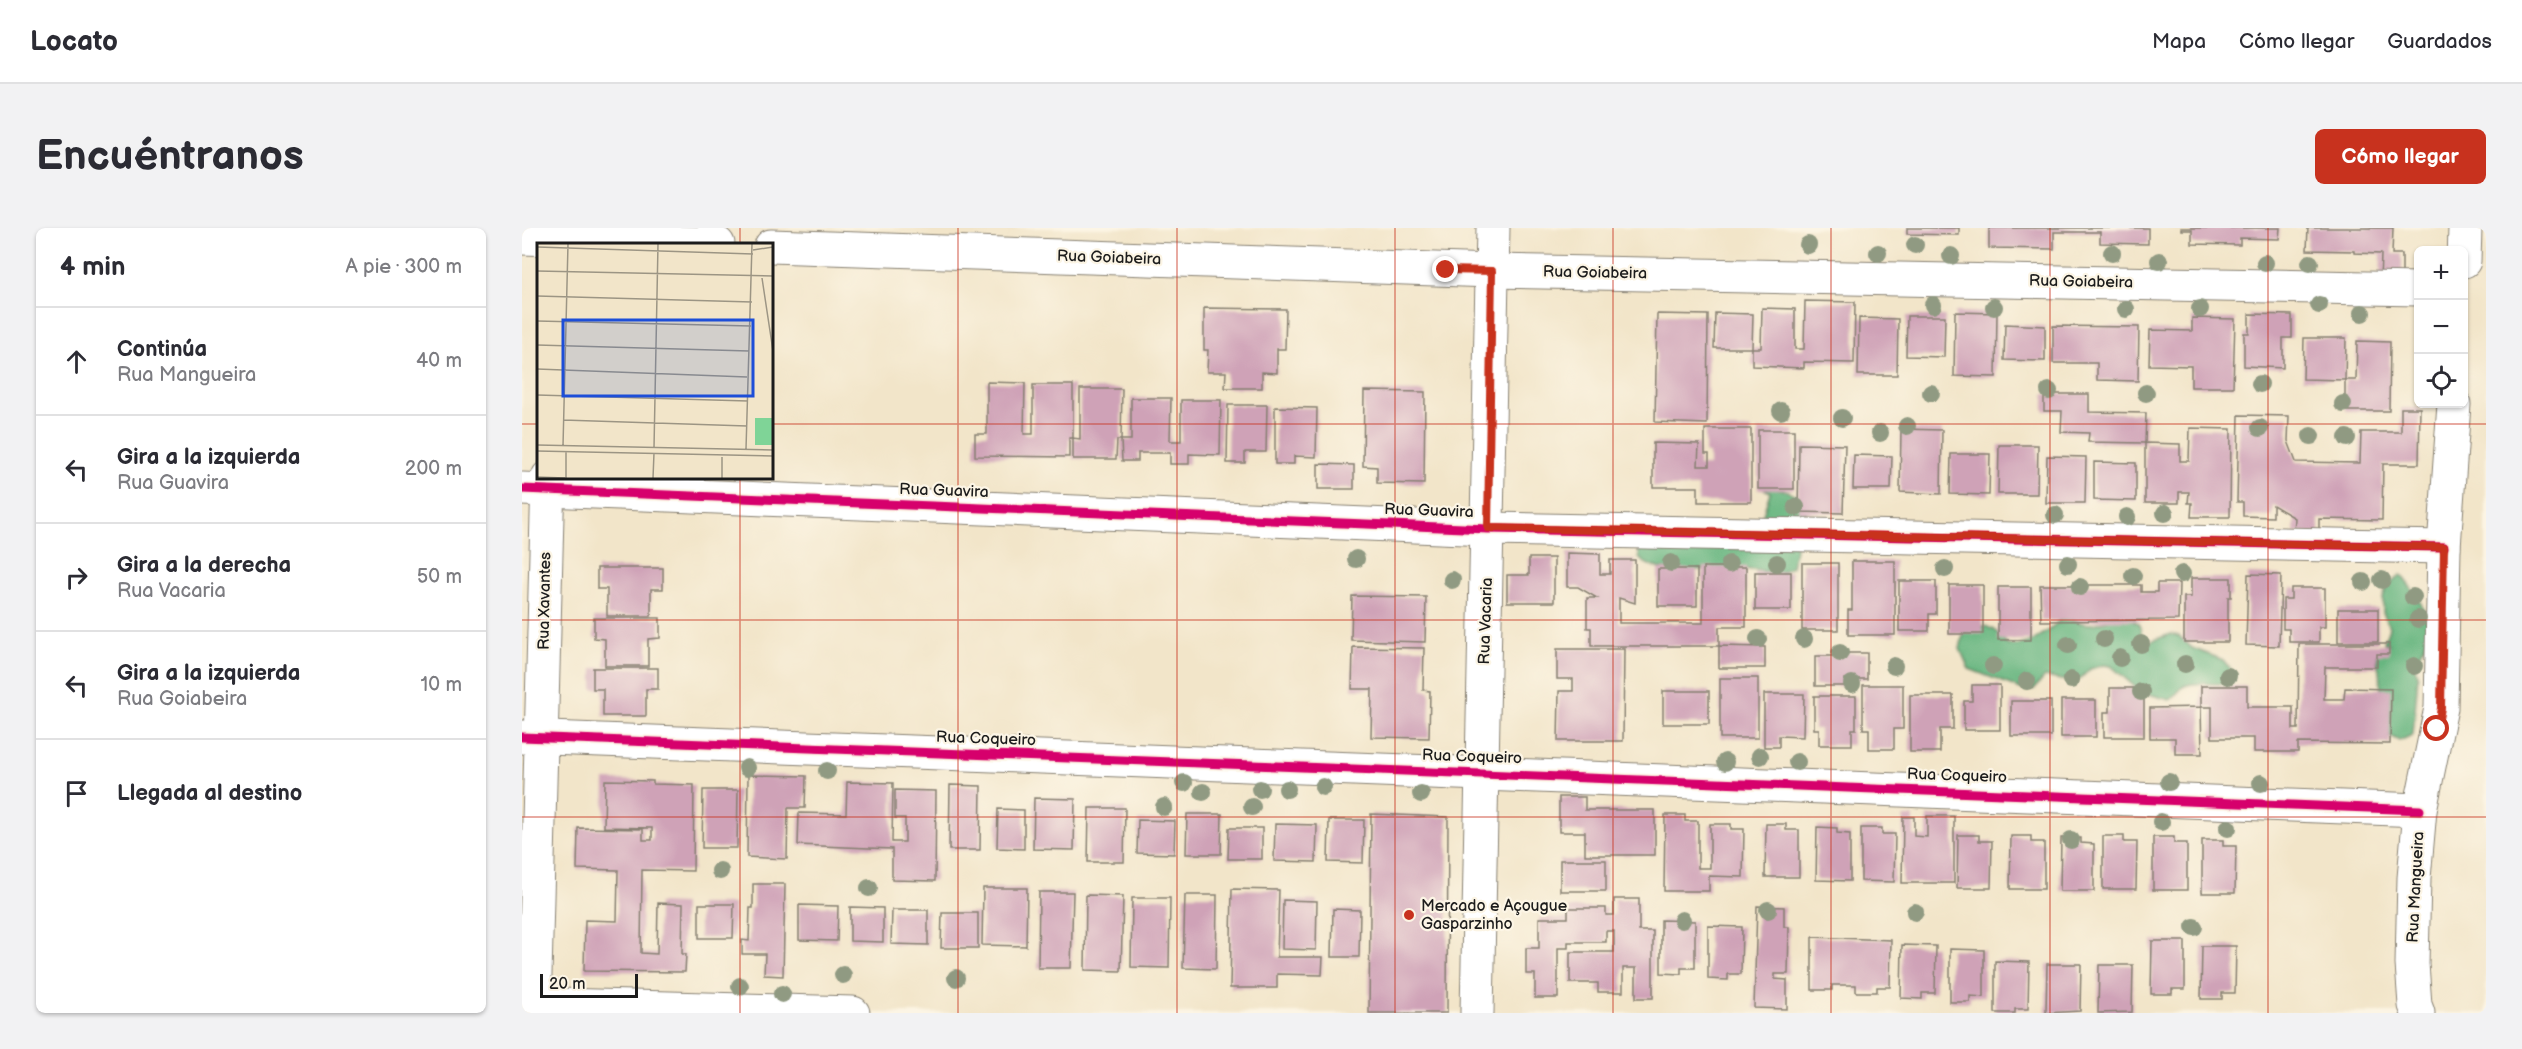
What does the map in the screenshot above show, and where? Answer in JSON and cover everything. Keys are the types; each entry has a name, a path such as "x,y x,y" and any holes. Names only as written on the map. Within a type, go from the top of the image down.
{"street":[{"name":"Rua Vacaria","path":"1477,1013 1493,228"},
{"path":"2464,246 2465,228"},
{"path":"522,238 555,237 695,243"},
{"name":"Rua Goiabeira","path":"772,246 1492,271 2414,289"},
{"name":"Rua Mangueira","path":"2418,1013 2415,1005 2412,964 2414,878 2420,810 2441,708 2444,547 2454,408"},
{"name":"Rua Guavira","path":"540,485 1488,528 2444,547"},
{"name":"Rua Xavantes","path":"530,1007 532,738 540,485"},
{"name":"Rua Coqueiro","path":"532,738 1481,772 2420,810"},
{"path":"530,1007 853,1013"}],"green space":[{"path":"1761,487 1788,491 1799,497 1808,508 1797,536 1792,567 1778,573 1735,568 1671,570 1648,564 1639,558 1638,543 1761,521 1770,492"},
{"path":"2401,575 2424,611 2428,635 2414,666 2418,675 2413,735 2399,741 2386,734 2377,654 2389,644 2384,642 2389,627 2383,613 2383,598 2388,584"},
{"path":"2114,618 2131,619 2138,623 2141,638 2148,642 2171,634 2179,636 2192,648 2223,660 2233,672 2234,680 2222,683 2191,684 2181,689 2170,700 2141,692 2111,666 2104,665 2090,669 2079,680 2067,681 2045,677 2034,689 2026,691 1969,669 1960,649 1963,635 1976,627 1993,629 2007,645 2016,645 2030,642 2062,619 2093,624"}],"building":[{"path":"1907,228 1959,228 1959,235 1907,234"},
{"path":"1989,228 2148,228 2148,244 2100,243 2100,232 2054,232 2054,249 1989,248"},
{"path":"2181,228 2280,228 2279,239 2240,238 2240,245 2192,244 2192,230 2181,230"},
{"path":"2308,228 2393,228 2392,254 2402,254 2402,283 2380,282 2381,254 2307,250"},
{"path":"1805,301 1855,302 1854,363 1804,362 1804,368 1752,366 1752,348 1761,348 1762,308 1795,309 1795,349 1804,349"},
{"path":"1204,308 1286,309 1285,349 1277,349 1277,373 1262,372 1262,388 1225,388 1226,372 1207,372 1208,350 1204,350"},
{"path":"1955,312 1997,313 1996,377 1954,376"},
{"path":"1715,313 1753,314 1752,348 1714,348"},
{"path":"1657,314 1708,315 1707,424 1655,422"},
{"path":"2249,314 2292,315 2292,338 2283,338 2283,368 2244,366 2244,333 2249,333"},
{"path":"1907,316 1945,316 1944,357 1906,356"},
{"path":"1859,318 1898,319 1897,375 1858,375"},
{"path":"2192,318 2235,319 2233,387 2191,387 2191,366 2149,365 2150,330 2192,331"},
{"path":"2005,324 2045,326 2045,361 2004,360"},
{"path":"2053,326 2139,327 2138,381 2097,380 2097,363 2053,363"},
{"path":"2304,338 2346,338 2345,380 2303,379"},
{"path":"2357,341 2390,342 2389,411 2345,411 2345,380 2356,380"},
{"path":"987,382 1025,383 1024,434 1033,434 1033,385 1073,385 1073,438 1069,438 1069,457 975,456 975,434 987,434"},
{"path":"1080,389 1122,389 1121,440 1117,440 1116,459 1073,459 1073,438 1080,439"},
{"path":"1364,391 1425,392 1424,484 1377,483 1377,467 1363,466"},
{"path":"2044,394 2089,394 2089,412 2146,413 2145,443 2088,442 2089,433 2061,432 2062,411 2044,411"},
{"path":"1131,398 1171,398 1170,441 1181,441 1181,400 1221,400 1220,455 1189,454 1189,464 1170,464 1170,453 1138,453 1138,461 1122,461 1121,440 1131,440"},
{"path":"1228,405 1267,405 1266,452 1245,452 1245,463 1227,463"},
{"path":"1275,407 1317,408 1316,457 1294,456 1294,464 1275,464"},
{"path":"2401,408 2420,408 2419,464 2383,464 2382,520 2319,519 2319,534 2294,533 2295,518 2273,505 2273,517 2243,516 2243,502 2237,502 2239,415 2289,416 2288,441 2296,462 2360,463 2361,432 2401,432"},
{"path":"2190,428 2231,429 2230,517 2191,517 2192,503 2188,503 2189,492 2179,492 2179,503 2145,503 2145,443 2180,444 2180,461 2189,461"},
{"path":"1705,429 1751,429 1751,502 1698,502 1698,487 1653,487 1653,443 1699,444 1698,466 1709,466 1709,454 1705,454"},
{"path":"1901,429 1942,430 1941,494 1900,492"},
{"path":"1758,430 1794,430 1794,489 1758,489"},
{"path":"1799,444 1845,445 1843,513 1798,512"},
{"path":"1999,445 2038,445 2037,494 1998,494"},
{"path":"1951,454 1990,454 1989,495 1950,494"},
{"path":"1854,455 1892,456 1891,489 1853,489"},
{"path":"2047,456 2086,457 2085,503 2046,503"},
{"path":"2094,462 2136,463 2136,501 2094,500"},
{"path":"1318,464 1354,465 1354,489 1318,489"},
{"path":"1567,553 1600,554 1600,574 1610,574 1610,560 1635,560 1635,603 1619,598 1619,623 1703,623 1703,567 1746,567 1746,627 1719,627 1719,646 1591,646 1591,628 1587,628 1587,598 1597,598 1578,587 1567,587"},
{"path":"1529,558 1554,558 1554,602 1507,602 1507,575 1529,575"},
{"path":"1852,561 1895,561 1895,635 1848,635 1848,610 1852,610"},
{"path":"1802,563 1838,563 1838,630 1802,630"},
{"path":"597,568 663,568 663,589 651,589 651,616 607,616 607,589 597,589"},
{"path":"1658,569 1697,569 1697,606 1658,606"},
{"path":"1755,572 1791,572 1791,610 1755,610"},
{"path":"2248,574 2281,575 2279,646 2246,645"},
{"path":"2191,578 2231,578 2231,597 2228,597 2228,642 2184,642 2184,597 2191,597"},
{"path":"1899,581 1936,581 1936,614 1929,614 1929,631 1899,631"},
{"path":"2157,583 2179,583 2178,620 2041,621 2040,585 2141,585 2141,592 2157,592"},
{"path":"1949,585 1983,585 1983,634 1949,634"},
{"path":"1998,587 2031,587 2031,640 1998,640"},
{"path":"2291,588 2325,588 2325,627 2319,627 2319,642 2289,642 2289,629 2283,629 2283,599 2291,599"},
{"path":"1352,596 1426,597 1425,642 1351,640"},
{"path":"2338,609 2378,609 2378,642 2338,642"},
{"path":"594,618 660,618 660,638 648,639 648,666 605,666 605,639 594,638"},
{"path":"2299,644 2389,644 2389,654 2377,654 2377,667 2325,667 2324,699 2344,699 2345,688 2391,689 2390,744 2298,743 2298,752 2254,752 2254,738 2212,738 2212,707 2201,707 2201,686 2247,686 2247,707 2293,707 2293,729 2298,729"},
{"path":"1719,646 1765,647 1765,668 1719,668"},
{"path":"1353,647 1424,648 1423,690 1430,691 1429,738 1371,737 1372,689 1352,689"},
{"path":"1557,649 1624,649 1623,741 1558,741 1559,691 1573,691 1573,679 1557,679"},
{"path":"1845,653 1867,653 1867,679 1845,679 1845,686 1815,686 1815,656 1845,656"},
{"path":"593,668 658,668 658,689 646,689 646,716 603,716 603,689 593,689"},
{"path":"1720,678 1758,678 1758,738 1720,738"},
{"path":"1863,685 1903,685 1903,729 1894,729 1894,749 1869,749 1869,729 1863,729"},
{"path":"1972,685 2000,685 2000,730 1964,730 1964,701 1972,701"},
{"path":"2110,688 2144,688 2144,737 2104,737 2104,712 2110,712"},
{"path":"1663,691 1709,691 1709,724 1663,724"},
{"path":"1764,694 1804,694 1803,737 1779,736 1779,747 1764,747"},
{"path":"1910,695 1953,695 1953,729 1940,729 1940,752 1910,752"},
{"path":"1814,696 1856,696 1856,729 1852,729 1852,745 1819,745 1819,729 1814,729"},
{"path":"2061,700 2096,700 2096,737 2061,737"},
{"path":"2011,701 2051,701 2051,736 2011,736"},
{"path":"2201,707 2202,754 2175,754 2175,738 2150,738 2150,708"},
{"path":"748,775 806,776 805,808 788,808 787,859 747,857"},
{"path":"605,780 694,785 693,871 642,870 641,953 657,954 658,903 683,904 682,954 686,954 685,972 584,971 585,920 617,921 618,870 577,869 578,828 643,829 643,840 652,840 652,828 604,827"},
{"path":"847,782 893,783 892,842 905,842 905,818 895,818 895,790 936,791 935,881 892,880 892,849 798,845 799,813 846,814"},
{"path":"950,785 981,786 980,850 949,850"},
{"path":"703,790 738,790 737,848 702,848"},
{"path":"1559,797 1585,797 1585,810 1655,810 1655,855 1585,855 1585,832 1559,832"},
{"path":"1034,798 1075,799 1074,850 1033,849"},
{"path":"1089,808 1125,808 1124,862 1088,862"},
{"path":"998,809 1024,810 1024,849 997,848"},
{"path":"1187,814 1222,814 1221,854 1186,854"},
{"name":"Mercado e Açougue Gasparzinho","path":"1371,814 1448,817 1447,1013 1369,1013"},
{"path":"1665,815 1685,815 1685,821 1698,821 1698,868 1710,868 1710,824 1731,824 1731,829 1744,829 1743,877 1709,876 1709,891 1664,891"},
{"path":"1927,816 1954,816 1954,883 1902,883 1903,817 1914,817 1914,836 1927,837"},
{"path":"1138,820 1175,821 1174,854 1137,853"},
{"path":"1329,820 1364,820 1363,863 1328,862"},
{"path":"1275,824 1317,825 1316,862 1274,861"},
{"path":"1766,824 1786,824 1786,830 1799,830 1799,877 1765,877"},
{"path":"1817,827 1837,828 1837,833 1850,834 1850,881 1816,880"},
{"path":"1229,828 1262,828 1262,859 1228,859"},
{"path":"1861,828 1882,828 1882,834 1895,834 1894,882 1861,881"},
{"path":"1958,835 1979,835 1979,841 1992,841 1991,888 1957,888"},
{"path":"2011,836 2031,836 2031,842 2044,842 2044,889 2010,889"},
{"path":"2103,836 2124,836 2124,842 2137,842 2136,889 2103,889"},
{"path":"2153,837 2174,837 2174,843 2187,843 2187,890 2153,890"},
{"path":"2061,838 2081,838 2081,843 2094,844 2094,891 2060,891"},
{"path":"2202,840 2223,840 2223,846 2236,846 2235,893 2202,893"},
{"path":"1560,860 1606,860 1606,891 1560,891"},
{"path":"753,884 785,884 783,976 764,975 765,954 742,954 742,940 749,941"},
{"path":"983,888 1027,888 1026,946 982,945"},
{"path":"1232,889 1279,890 1277,957 1323,957 1322,975 1277,974 1277,988 1230,988"},
{"path":"1039,892 1073,892 1071,968 1038,968"},
{"path":"1086,895 1123,896 1121,971 1085,970"},
{"path":"1185,895 1217,895 1216,969 1183,968"},
{"path":"1132,898 1170,898 1169,968 1131,967"},
{"path":"1614,899 1639,899 1639,931 1653,931 1653,998 1636,998 1636,968 1623,968 1623,992 1598,992 1598,983 1570,983 1570,952 1614,952 1614,931 1606,931 1606,942 1568,942 1568,948 1558,948 1558,998 1535,998 1535,974 1526,974 1526,948 1539,948 1539,918 1568,918 1568,908 1606,908 1606,915 1614,915"},
{"path":"1283,900 1317,901 1316,950 1282,949"},
{"path":"699,904 734,904 733,938 699,938"},
{"path":"799,905 838,906 837,941 799,940"},
{"path":"1757,906 1784,907 1784,927 1789,927 1788,974 1775,974 1775,979 1787,980 1787,1009 1754,1008"},
{"path":"850,907 883,908 883,942 850,941"},
{"path":"1333,909 1360,910 1359,957 1332,957"},
{"path":"892,910 928,910 928,945 891,944"},
{"path":"942,913 978,913 978,948 941,948"},
{"path":"1661,920 1695,921 1695,968 1681,968 1681,974 1661,973"},
{"path":"1708,926 1742,927 1741,974 1728,974 1728,980 1708,979"},
{"path":"1812,937 1891,940 1890,987 1877,987 1877,992 1856,992 1856,985 1832,985 1832,990 1812,990"},
{"path":"2152,941 2185,941 2185,989 2172,989 2172,994 2151,994"},
{"path":"1902,945 1936,946 1935,993 1922,993 1922,999 1901,998"},
{"path":"2202,946 2236,946 2235,993 2222,993 2222,999 2201,999"},
{"path":"1950,949 1984,950 1984,997 1970,996 1970,1002 1950,1002"},
{"path":"1995,961 2029,962 2028,1009 2015,1009 2015,1013 1995,1013"},
{"path":"2047,964 2081,964 2080,1011 2046,1013"},
{"path":"2099,965 2133,965 2132,1012 2098,1013"}],"cycle path":[{"path":"522,489 1488,529 2444,547"},
{"path":"522,737 2420,810"}],"place":[{"name":"Mercado e Açougue Gasparzinho","path":"1409,915"}],"route":[{"path":"1446,270 1492,271 1488,528 2444,547 2441,708 2437,729"}]}
